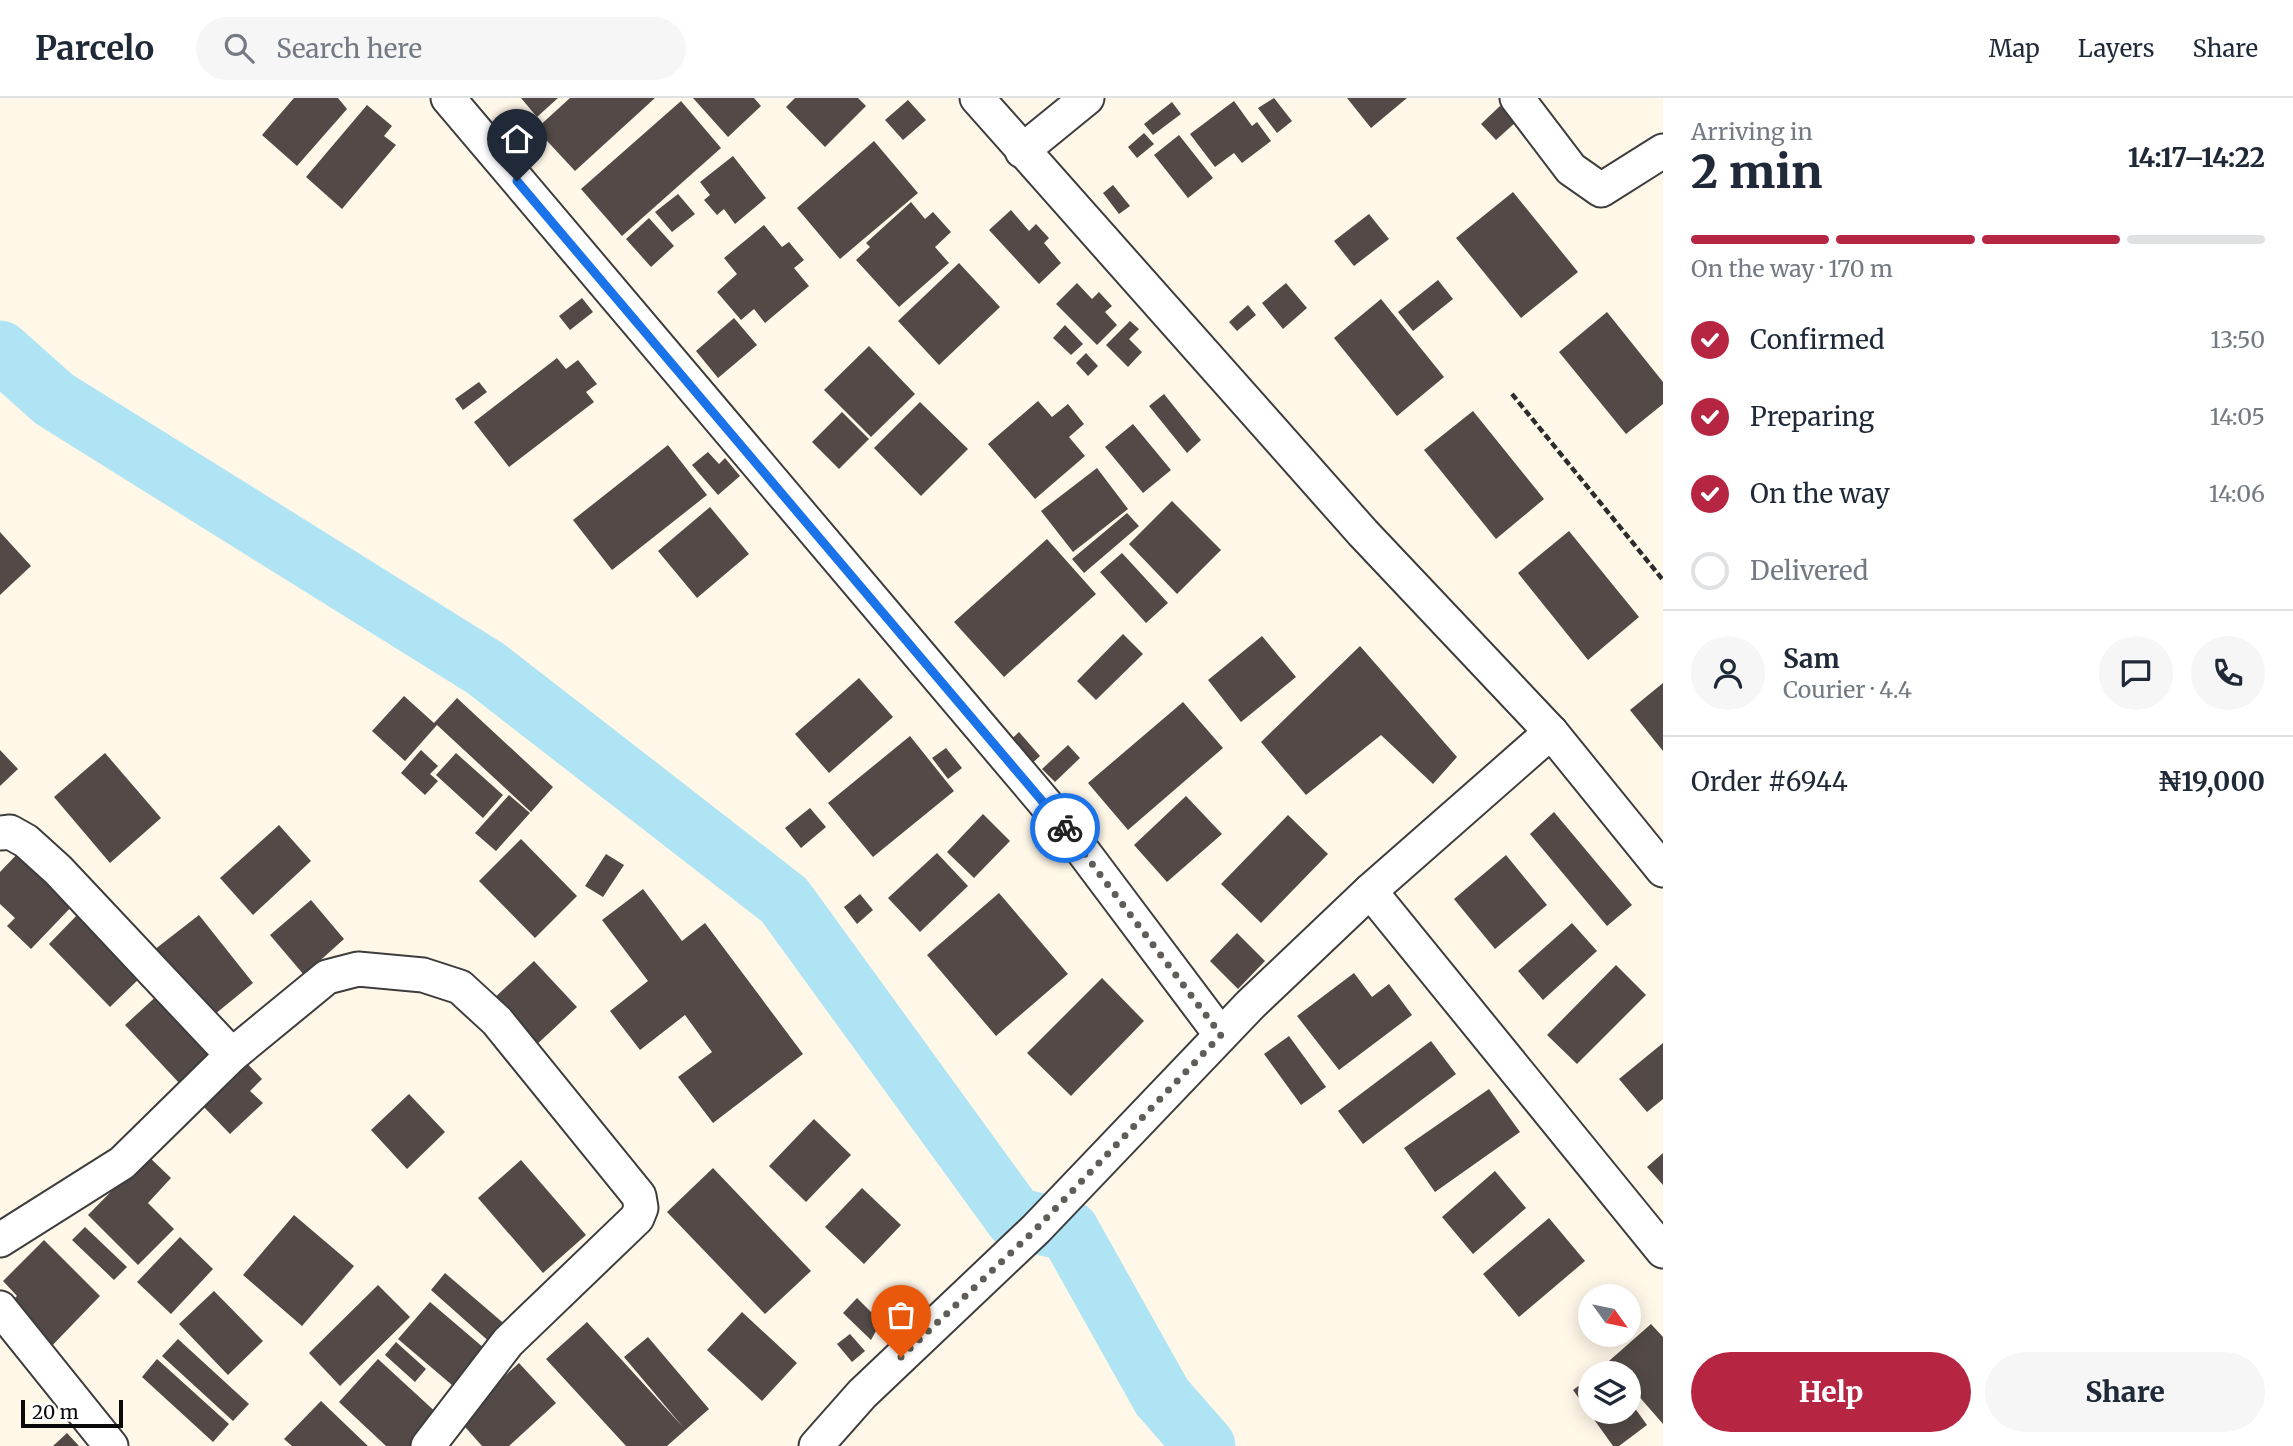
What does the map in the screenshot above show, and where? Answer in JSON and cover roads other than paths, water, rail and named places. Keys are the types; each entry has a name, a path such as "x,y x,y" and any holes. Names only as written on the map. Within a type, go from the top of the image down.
{"street":[{"path":"448,98 1060,822 1221,1035"},
{"path":"977,98 1363,533 1551,732 1663,870"},
{"path":"1022,151 1087,98"},
{"path":"1517,98 1571,169 1601,190 1663,151"},
{"path":"816,1446 862,1394 1036,1229 1221,1035 1370,891 1551,732"},
{"path":"0,833 10,832 26,841 58,870 232,1055"},
{"path":"1370,891 1663,1251"},
{"path":"0,1240 122,1163 232,1055 327,977 358,968 388,970 423,975 460,987 497,1021 639,1196 641,1208 637,1218 508,1342 428,1446"},
{"path":"0,1308 111,1446"}],"waterway":[{"path":"0,351 54,399 485,668 784,900 1015,1218 1069,1231 1162,1397 1205,1446"}]}
